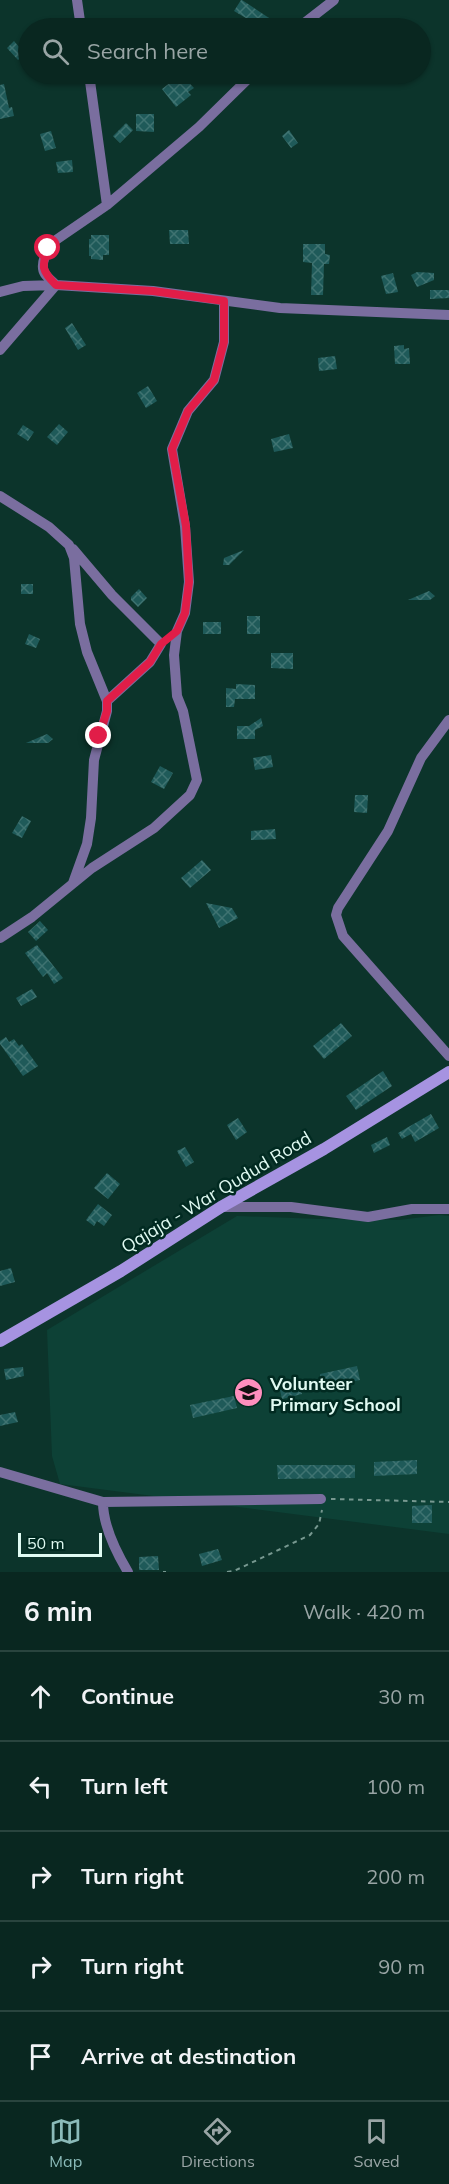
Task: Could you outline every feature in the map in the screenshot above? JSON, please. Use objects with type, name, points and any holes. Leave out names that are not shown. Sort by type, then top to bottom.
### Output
[{"type":"street","points":[[77,0],[80,18]]},
{"type":"street","points":[[311,18],[334,0]]},
{"type":"street","points":[[90,84],[107,205]]},
{"type":"street","points":[[56,285],[44,273],[43,266],[48,248],[53,242],[107,205],[199,127],[243,84]]},
{"type":"street","points":[[0,350],[56,285]]},
{"type":"street","points":[[0,292],[23,286],[56,285],[153,291],[280,308],[449,315]]},
{"type":"street","points":[[0,938],[32,917],[92,868],[154,828],[190,795],[197,780],[183,711],[177,696],[174,655],[177,631],[185,613],[189,582],[186,526],[172,449],[188,411],[214,380],[224,342],[224,301]]},
{"type":"street","points":[[0,496],[48,527],[69,545],[112,595],[161,644]]},
{"type":"street","points":[[69,545],[75,558],[87,652],[107,701],[107,711],[94,760],[91,818],[87,844],[73,883]]},
{"type":"street","points":[[107,701],[150,662],[161,644],[177,631]]},
{"type":"street","points":[[449,720],[421,758],[388,831],[338,908],[336,915],[344,936],[449,1056]]},
{"type":"street","name":"Qajaja - War Qudud Road","points":[[0,1341],[121,1271],[222,1207],[324,1149],[449,1072]]},
{"type":"street","points":[[222,1207],[291,1207],[368,1217],[412,1209],[449,1209]]},
{"type":"street","points":[[0,1472],[102,1502],[321,1499]]},
{"type":"street","points":[[102,1502],[102,1516],[128,1572]]},
{"type":"path","points":[[227,1572],[234,1571],[310,1535],[319,1524],[322,1512],[321,1499],[449,1502]]},
{"type":"shaded area","name":"Volunteer Primary School","points":[[237,1216],[399,1220],[449,1216],[449,1534],[60,1484],[52,1456],[47,1330]]},
{"type":"building","points":[[242,0],[269,18],[246,18],[234,11]]},
{"type":"building","points":[[14,41],[18,46],[18,60],[7,48]]},
{"type":"building","points":[[4,84],[9,108],[12,107],[14,116],[0,119],[0,85]]},
{"type":"building","points":[[168,84],[190,84],[194,88],[188,92],[191,95],[176,107],[162,89]]},
{"type":"building","points":[[136,114],[154,114],[154,132],[136,131]]},
{"type":"building","points":[[126,123],[133,130],[120,143],[113,136]]},
{"type":"building","points":[[289,130],[298,143],[291,148],[282,136]]},
{"type":"building","points":[[51,131],[56,148],[45,151],[40,134]]},
{"type":"building","points":[[72,160],[73,172],[58,173],[56,162]]},
{"type":"building","points":[[169,230],[188,230],[189,244],[170,244]]},
{"type":"building","points":[[91,235],[109,235],[109,255],[103,255],[103,260],[91,259],[89,256]]},
{"type":"building","points":[[303,244],[325,244],[325,254],[330,255],[329,264],[324,264],[323,295],[311,295],[312,263],[303,262]]},
{"type":"building","points":[[417,272],[434,273],[434,280],[417,287],[411,275]]},
{"type":"building","points":[[393,273],[398,292],[386,294],[381,276]]},
{"type":"building","points":[[430,290],[449,290],[449,298],[430,299]]},
{"type":"building","points":[[72,323],[86,345],[78,350],[65,328]]},
{"type":"building","points":[[404,345],[404,349],[409,348],[410,364],[395,364],[394,346]]},
{"type":"building","points":[[335,356],[337,369],[319,371],[318,358]]},
{"type":"building","points":[[148,386],[157,401],[146,408],[137,393]]},
{"type":"building","points":[[59,424],[68,432],[57,445],[47,437]]},
{"type":"building","points":[[23,425],[34,432],[28,441],[17,434]]},
{"type":"building","points":[[289,434],[293,448],[274,452],[271,439]]},
{"type":"building","points":[[244,550],[229,565],[223,565],[224,558]]},
{"type":"building","points":[[21,584],[33,584],[33,594],[21,594]]},
{"type":"building","points":[[139,589],[147,598],[138,607],[131,597]]},
{"type":"building","points":[[429,591],[435,596],[430,600],[408,600]]},
{"type":"building","points":[[247,616],[260,616],[260,634],[247,634]]},
{"type":"building","points":[[203,622],[221,622],[221,634],[203,634]]},
{"type":"building","points":[[29,634],[40,639],[36,648],[25,644]]},
{"type":"building","points":[[271,653],[293,653],[293,669],[271,668]]},
{"type":"building","points":[[236,684],[255,685],[255,699],[235,699],[234,707],[226,707],[226,688],[236,689]]},
{"type":"building","points":[[261,718],[263,726],[255,730],[255,739],[237,739],[237,726],[249,726]]},
{"type":"building","points":[[47,734],[53,739],[48,743],[26,743]]},
{"type":"building","points":[[271,755],[273,767],[255,770],[253,758]]},
{"type":"building","points":[[160,766],[173,773],[164,789],[151,782]]},
{"type":"building","points":[[355,795],[368,795],[367,813],[354,812]]},
{"type":"building","points":[[22,816],[31,821],[22,838],[12,833]]},
{"type":"building","points":[[275,829],[276,839],[251,840],[251,831]]},
{"type":"building","points":[[202,860],[211,870],[190,888],[181,878]]},
{"type":"building","points":[[206,903],[232,908],[238,918],[219,928]]},
{"type":"building","points":[[40,921],[48,930],[36,941],[28,932]]},
{"type":"building","points":[[37,945],[63,978],[54,984],[47,973],[43,977],[25,953]]},
{"type":"building","points":[[32,989],[37,997],[21,1006],[16,998]]},
{"type":"building","points":[[341,1023],[352,1036],[324,1059],[313,1046]]},
{"type":"building","points":[[6,1037],[9,1042],[14,1039],[19,1046],[22,1044],[38,1066],[23,1076],[0,1044],[0,1041]]},
{"type":"building","points":[[383,1071],[392,1086],[356,1110],[346,1096]]},
{"type":"building","points":[[431,1114],[439,1128],[415,1142],[411,1134],[402,1139],[398,1133]]},
{"type":"building","points":[[238,1118],[247,1132],[236,1140],[227,1125]]},
{"type":"building","points":[[387,1137],[390,1145],[374,1153],[371,1145]]},
{"type":"building","points":[[185,1147],[194,1162],[186,1167],[177,1151]]},
{"type":"building","points":[[107,1173],[120,1184],[108,1199],[94,1188]]},
{"type":"building","points":[[98,1204],[112,1215],[104,1226],[97,1221],[94,1226],[86,1220]]},
{"type":"building","points":[[11,1268],[15,1282],[0,1286],[0,1271]]},
{"type":"building","points":[[357,1366],[360,1380],[322,1388],[320,1374]]},
{"type":"building","points":[[23,1367],[24,1376],[6,1380],[4,1369]]},
{"type":"building","points":[[300,1386],[302,1394],[282,1399],[280,1390]]},
{"type":"building","points":[[234,1396],[237,1408],[193,1418],[190,1405]]},
{"type":"building","points":[[15,1412],[18,1422],[0,1426],[0,1415]]},
{"type":"building","points":[[417,1460],[417,1474],[374,1476],[374,1462]]},
{"type":"building","points":[[277,1465],[355,1465],[355,1478],[278,1479]]},
{"type":"building","points":[[432,1505],[432,1523],[412,1523],[412,1506]]},
{"type":"building","points":[[218,1549],[222,1560],[202,1566],[199,1554]]},
{"type":"building","points":[[158,1556],[159,1570],[139,1570],[139,1557]]},
{"type":"place","name":"Volunteer Primary School","points":[[249,1393]]},
{"type":"route","points":[[48,248],[43,266],[44,273],[56,285],[153,291],[224,301],[224,342],[214,380],[188,411],[172,449],[186,526],[189,582],[185,613],[177,631],[161,644],[150,662],[107,701],[107,711],[99,736]]}]
